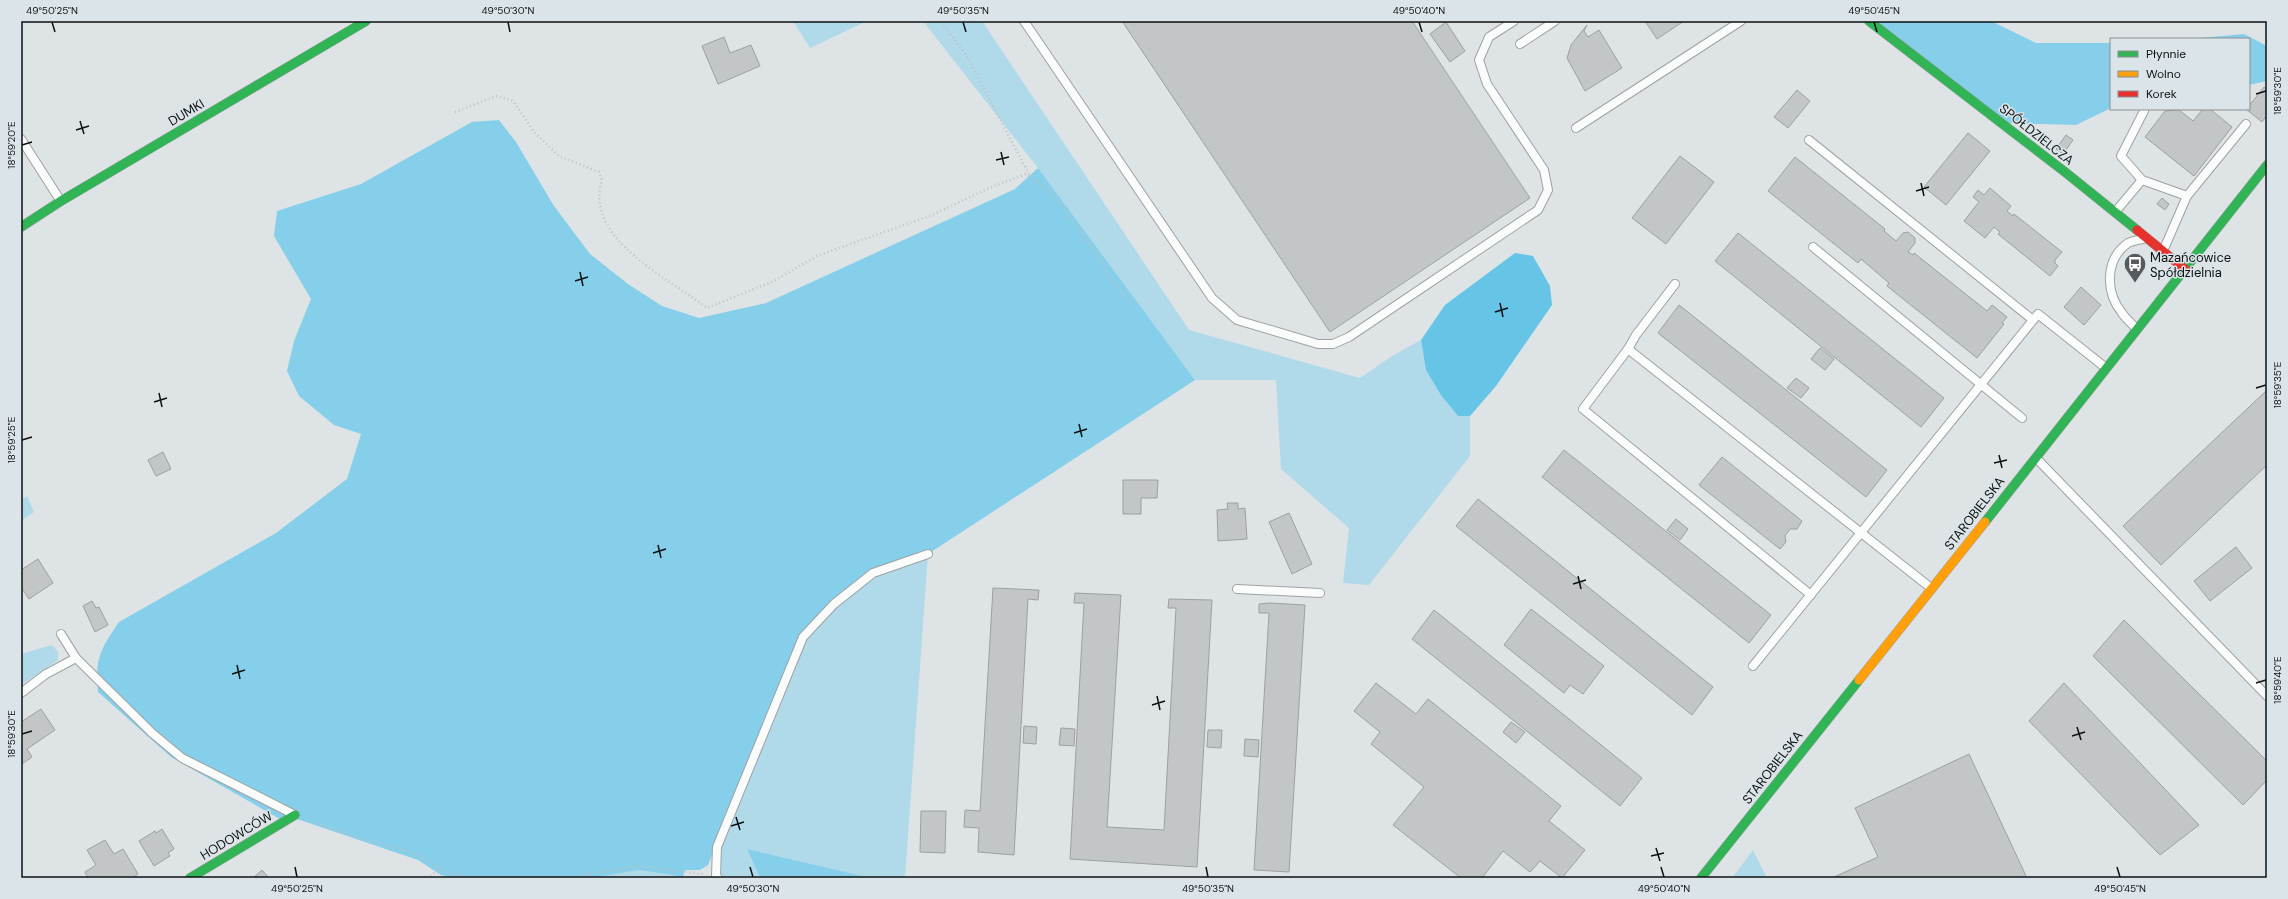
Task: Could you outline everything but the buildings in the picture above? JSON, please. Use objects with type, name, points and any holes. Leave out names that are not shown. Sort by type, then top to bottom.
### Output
[{"type":"street","name":"DUMKI","points":[[21,227],[61,201],[366,21]]},
{"type":"street","name":"SPÓŁDZIELCZA","points":[[1869,21],[2065,172],[2186,270]]},
{"type":"street","name":"STAROBIELSKA","points":[[1701,878],[2035,457],[2186,270],[2267,165]]},
{"type":"street","name":"HODOWCÓW","points":[[190,878],[295,815]]},
{"type":"lane","points":[[1024,21],[1212,298],[1237,320],[1318,344],[1333,344],[1349,338],[1538,210],[1548,190],[1544,170],[1488,84],[1479,60],[1489,37],[1514,21]]},
{"type":"lane","points":[[1520,44],[1555,21]]},
{"type":"lane","points":[[1576,128],[1741,21]]},
{"type":"lane","points":[[2144,111],[2121,156],[2142,180],[2187,196]]},
{"type":"lane","points":[[2162,252],[2187,196],[2246,124]]},
{"type":"lane","points":[[21,139],[61,201]]},
{"type":"lane","points":[[1809,140],[2033,320]]},
{"type":"lane","points":[[2115,214],[2142,180]]},
{"type":"lane","points":[[2138,330],[2121,312],[2111,291],[2110,270],[2115,255],[2129,242],[2146,238]]},
{"type":"lane","points":[[1813,247],[1982,383],[2022,418]]},
{"type":"lane","points":[[1675,284],[1582,409],[1811,595]]},
{"type":"lane","points":[[1753,666],[2038,314],[2106,369]]},
{"type":"lane","points":[[1628,349],[1931,588]]},
{"type":"lane","points":[[2035,457],[2267,696]]},
{"type":"lane","points":[[717,877],[717,847],[803,637],[834,604],[873,573],[928,554]]},
{"type":"lane","points":[[1237,589],[1320,593]]},
{"type":"lane","points":[[61,634],[76,658],[152,733],[182,758],[295,815]]},
{"type":"lane","points":[[21,693],[46,674],[76,658]]},
{"type":"path","points":[[941,21],[966,55],[1030,176],[1043,188],[1053,193],[1100,259],[1107,275],[1132,305]]},
{"type":"path","points":[[455,112],[497,96],[513,101],[534,132],[559,156],[599,172],[602,180],[599,190],[599,206],[606,226],[622,245],[655,272],[684,290],[707,308],[774,281],[817,256],[932,215],[987,189],[1026,174],[1030,176]]},
{"type":"path","points":[[295,815],[366,840],[411,852],[441,869],[478,878]]},
{"type":"path","points":[[567,878],[638,866],[717,877]]},
{"type":"path","points":[[427,878],[441,869]]},
{"type":"shaded area","points":[[793,21],[867,21],[810,48]]},
{"type":"shaded area","points":[[923,21],[982,21],[1189,330],[1360,378],[1392,356],[1421,340],[1426,370],[1458,416],[1470,416],[1470,456],[1369,585],[1343,583],[1349,528],[1281,469],[1276,380],[1195,380],[1038,168]]},
{"type":"shaded area","points":[[1870,21],[1991,21],[2036,43],[2110,43],[2110,108],[2076,125],[2002,123]]},
{"type":"shaded area","points":[[2244,34],[2267,46],[2267,81],[2250,85],[2250,38],[2200,38]]},
{"type":"shaded area","points":[[499,120],[516,142],[554,206],[590,254],[628,284],[662,306],[699,318],[766,303],[1015,189],[1038,168],[1195,380],[928,554],[873,573],[803,637],[708,865],[700,870],[685,870],[683,877],[639,870],[592,878],[457,878],[441,875],[418,860],[297,819],[280,819],[171,757],[98,692],[97,671],[100,655],[107,640],[119,622],[276,533],[347,479],[361,434],[334,425],[299,396],[287,371],[294,341],[311,299],[274,236],[277,211],[361,184],[472,122]]},
{"type":"shaded area","points":[[1515,253],[1533,256],[1550,286],[1552,305],[1496,386],[1470,416],[1458,416],[1441,395],[1426,370],[1421,340],[1445,305]]},
{"type":"shaded area","points":[[27,496],[34,512],[21,521],[21,500]]},
{"type":"shaded area","points":[[928,554],[905,878],[871,878],[747,849],[760,878],[726,878],[721,874],[717,847],[803,637],[873,573]]},
{"type":"shaded area","points":[[52,645],[58,652],[58,660],[21,685],[21,654]]},
{"type":"shaded area","points":[[747,849],[871,878],[760,878]]},
{"type":"shaded area","points":[[1753,850],[1767,878],[1732,878]]},
{"type":"shaded area","points":[[639,870],[685,878],[592,878]]},
{"type":"traffic: fast","points":[[21,227],[61,201],[366,21]]},
{"type":"traffic: fast","points":[[1869,21],[2065,172],[2137,230]]},
{"type":"traffic: fast","points":[[1985,522],[2267,165]]},
{"type":"traffic: fast","points":[[1701,878],[1859,680]]},
{"type":"traffic: fast","points":[[190,878],[295,815]]},
{"type":"traffic: slow","points":[[1859,680],[1985,522]]},
{"type":"traffic: jam","points":[[2137,230],[2186,270]]},
{"type":"place","name":"Mazańcowice Spółdzielnia","points":[[2135,284]]}]
